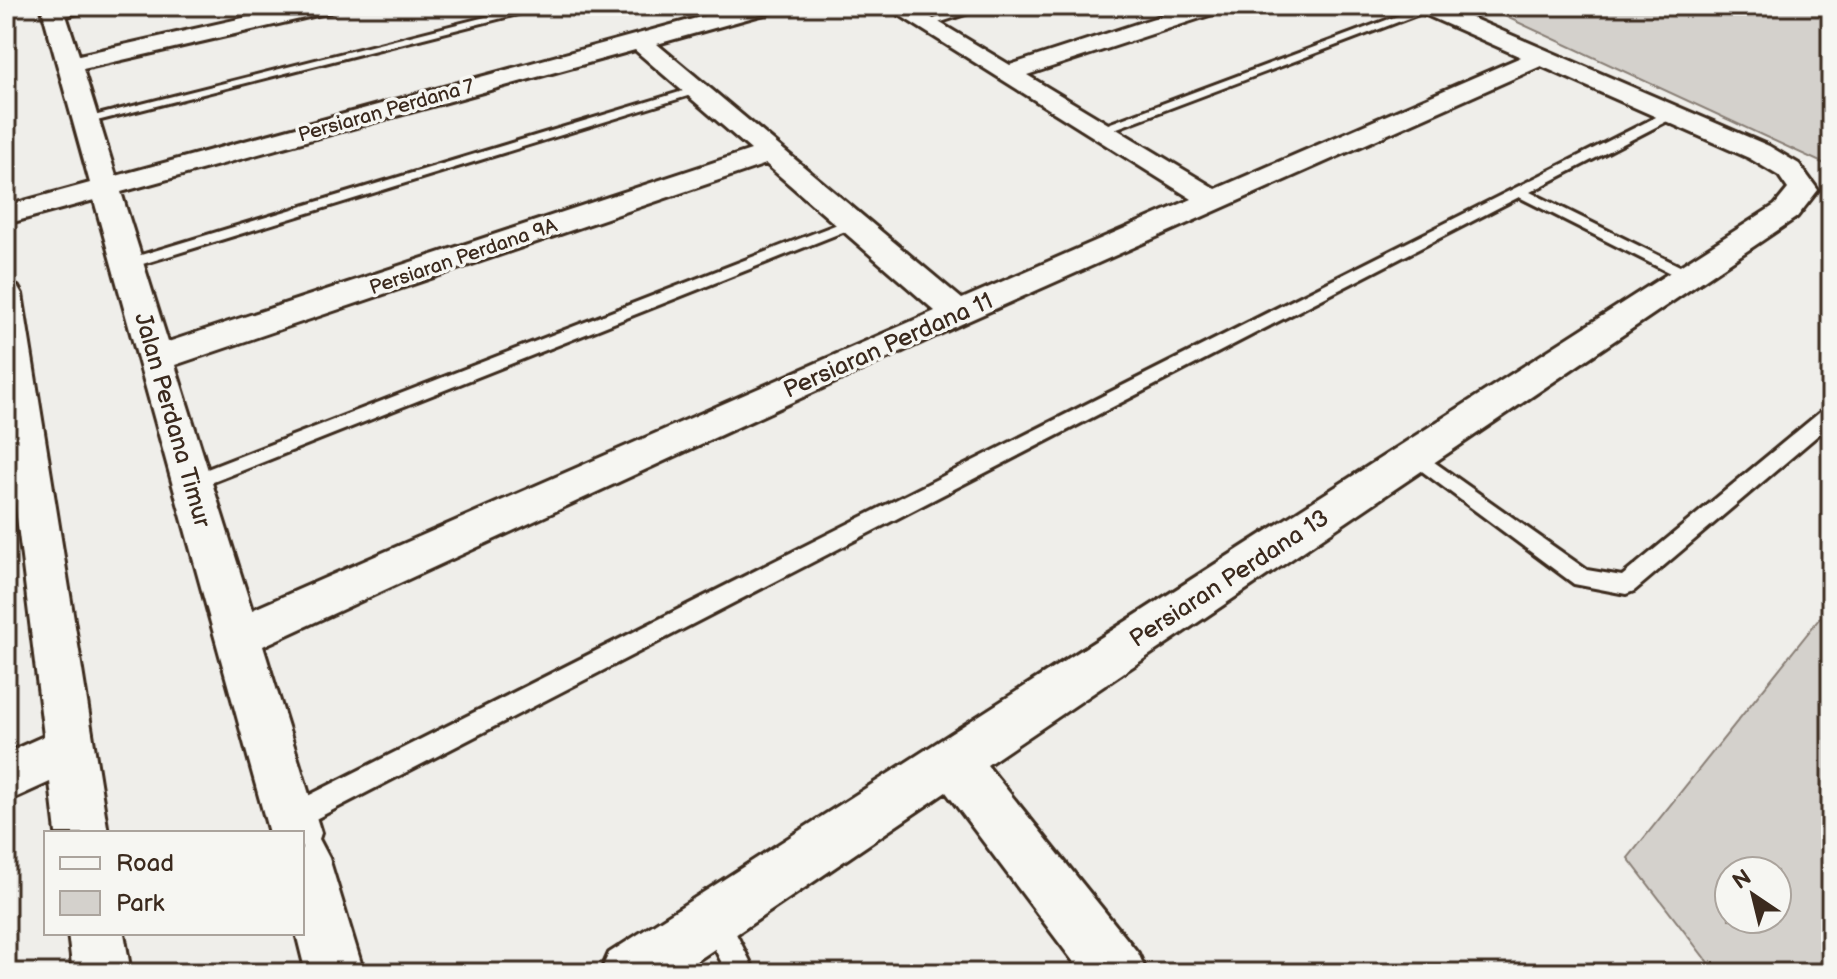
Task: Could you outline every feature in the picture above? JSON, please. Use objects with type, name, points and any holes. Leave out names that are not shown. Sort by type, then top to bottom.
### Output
[{"type":"street","points":[[69,65],[326,6]]},
{"type":"street","name":"Persiaran Perdana 7","points":[[6,215],[767,6]]},
{"type":"street","points":[[896,6],[1215,201]]},
{"type":"street","points":[[1007,74],[1214,6]]},
{"type":"street","points":[[1427,7],[1672,113]]},
{"type":"street","name":"Jalan Perdana Timur","points":[[53,11],[295,831]]},
{"type":"street","points":[[638,40],[958,313]]},
{"type":"street","name":"Persiaran Perdana 11","points":[[237,637],[958,313],[1541,57]]},
{"type":"street","name":"Persiaran Perdana 13","points":[[629,973],[1786,211],[1803,190],[1789,170],[1759,152],[1672,113]]},
{"type":"street","name":"Persiaran Perdana 9A","points":[[155,359],[770,153]]},
{"type":"street","points":[[6,294],[82,831]]},
{"type":"street","points":[[6,778],[69,748]]},
{"type":"street","points":[[952,760],[1118,973]]},
{"type":"street","name":"Jalan Perdana Timur","points":[[304,864],[335,973]]},
{"type":"street","points":[[96,935],[102,973]]},
{"type":"lane","points":[[53,11],[100,6]]},
{"type":"lane","points":[[85,120],[543,6]]},
{"type":"lane","points":[[925,24],[984,6]]},
{"type":"lane","points":[[1099,130],[1427,7]]},
{"type":"lane","points":[[127,264],[698,91]]},
{"type":"lane","points":[[304,832],[1672,113]]},
{"type":"lane","points":[[1521,193],[1688,276]]},
{"type":"lane","points":[[191,483],[853,223]]},
{"type":"lane","points":[[1413,457],[1582,578],[1626,585],[1831,414]]},
{"type":"lane","points":[[713,918],[742,973]]},
{"type":"green space","points":[[1483,6],[1831,6],[1831,167]]},
{"type":"green space","points":[[1831,604],[1831,973],[1716,973],[1628,858]]}]
